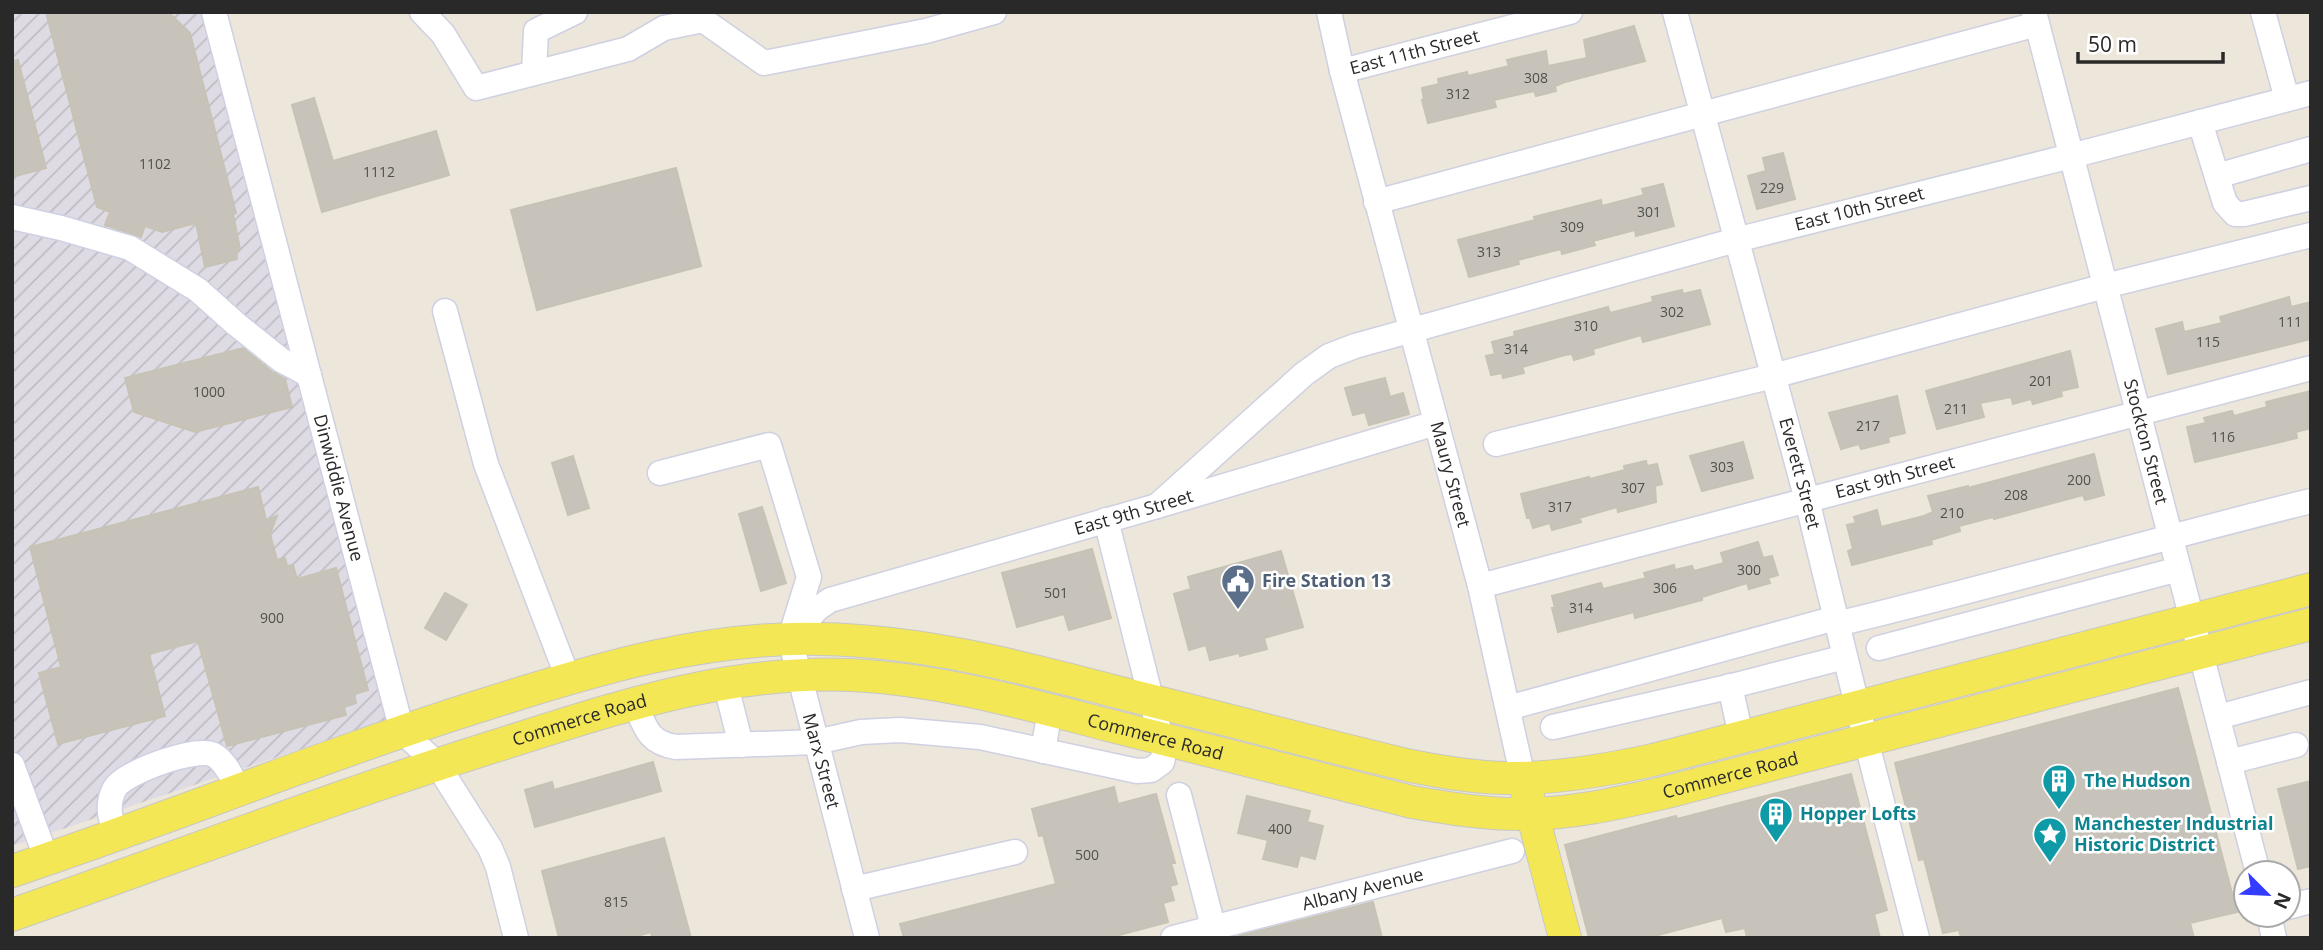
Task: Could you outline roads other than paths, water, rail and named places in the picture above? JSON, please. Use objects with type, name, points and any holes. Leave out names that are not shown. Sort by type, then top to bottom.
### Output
[{"type":"main road","name":"Commerce Road","points":[[12,872],[402,731],[568,678],[680,650],[717,645],[790,639],[857,641],[933,649],[1031,669],[1410,766],[1446,772],[1523,778],[1616,768],[2311,589]]},
{"type":"main road","name":"Commerce Road","points":[[12,915],[436,764],[635,703],[726,682],[798,675],[849,675],[925,682],[1050,710],[1412,802],[1531,814],[1636,799],[2311,625]]},
{"type":"main road","name":"Maury Street","points":[[1523,778],[1564,938]]},
{"type":"street","name":"Dinwiddie Avenue","points":[[214,12],[402,731]]},
{"type":"street","points":[[422,12],[443,34],[476,88],[628,49],[664,28],[703,20],[764,63],[926,31],[994,12]]},
{"type":"street","points":[[534,73],[536,32],[575,12]]},
{"type":"street","name":"Maury Street","points":[[1329,12],[1376,202],[1480,586],[1523,778]]},
{"type":"street","name":"East 11th Street","points":[[1342,71],[1570,12]]},
{"type":"street","name":"Everett Street","points":[[1675,12],[1807,499],[1917,938]]},
{"type":"street","points":[[2263,12],[2287,99]]},
{"type":"street","points":[[1376,202],[1702,114],[2035,18]]},
{"type":"street","name":"Stockton Street","points":[[2035,18],[2254,859]]},
{"type":"street","name":"East 10th Street","points":[[1157,506],[1304,374],[1329,356],[1355,345],[1736,240],[2311,93]]},
{"type":"street","points":[[2200,122],[2225,203],[2235,214],[2311,198]]},
{"type":"street","points":[[2217,176],[2311,149]]},
{"type":"street","points":[[12,217],[130,248],[198,290],[281,360],[309,375]]},
{"type":"street","points":[[1496,443],[1773,376],[2105,286],[2311,235]]},
{"type":"street","points":[[445,311],[486,464],[568,678]]},
{"type":"street","name":"East 9th Street","points":[[1480,586],[2311,368]]},
{"type":"street","name":"East 9th Street","points":[[790,639],[817,609],[830,600],[1436,423]]},
{"type":"street","points":[[660,473],[769,446],[809,577],[790,639]]},
{"type":"street","points":[[1507,708],[1837,621],[1989,587],[2170,535],[2311,501]]},
{"type":"street","points":[[635,703],[646,729],[654,739],[664,745],[676,747],[816,742],[861,732],[900,730],[980,737],[1137,771],[1151,770],[1162,762],[1164,739],[1105,520]]},
{"type":"street","points":[[1879,648],[2179,569]]},
{"type":"street","name":"Marx Street","points":[[790,639],[867,938]]},
{"type":"street","points":[[1553,727],[1845,657]]},
{"type":"street","points":[[726,682],[741,745]]},
{"type":"street","points":[[1730,686],[1741,736]]},
{"type":"street","points":[[2218,717],[2311,692]]},
{"type":"street","points":[[1043,751],[1050,710]]},
{"type":"street","points":[[1243,759],[1252,726]]},
{"type":"street","points":[[402,731],[436,764],[482,834],[494,857],[516,938]]},
{"type":"street","points":[[2229,762],[2296,745]]},
{"type":"street","points":[[116,835],[109,809],[116,788],[124,779],[172,758],[201,753],[213,755],[227,769],[239,790]]},
{"type":"street","points":[[12,765],[47,860]]},
{"type":"street","points":[[1179,796],[1215,933]]},
{"type":"street","name":"Albany Avenue","points":[[1173,938],[1215,933],[1512,851]]},
{"type":"street","points":[[854,889],[1015,852]]},
{"type":"place","name":"Fire Station 13","points":[[1238,611]]},
{"type":"place","name":"The Hudson","points":[[2059,811]]},
{"type":"place","name":"Hopper Lofts","points":[[1776,844]]},
{"type":"place","name":"Manchester Industrial Historic District","points":[[2050,864]]}]
